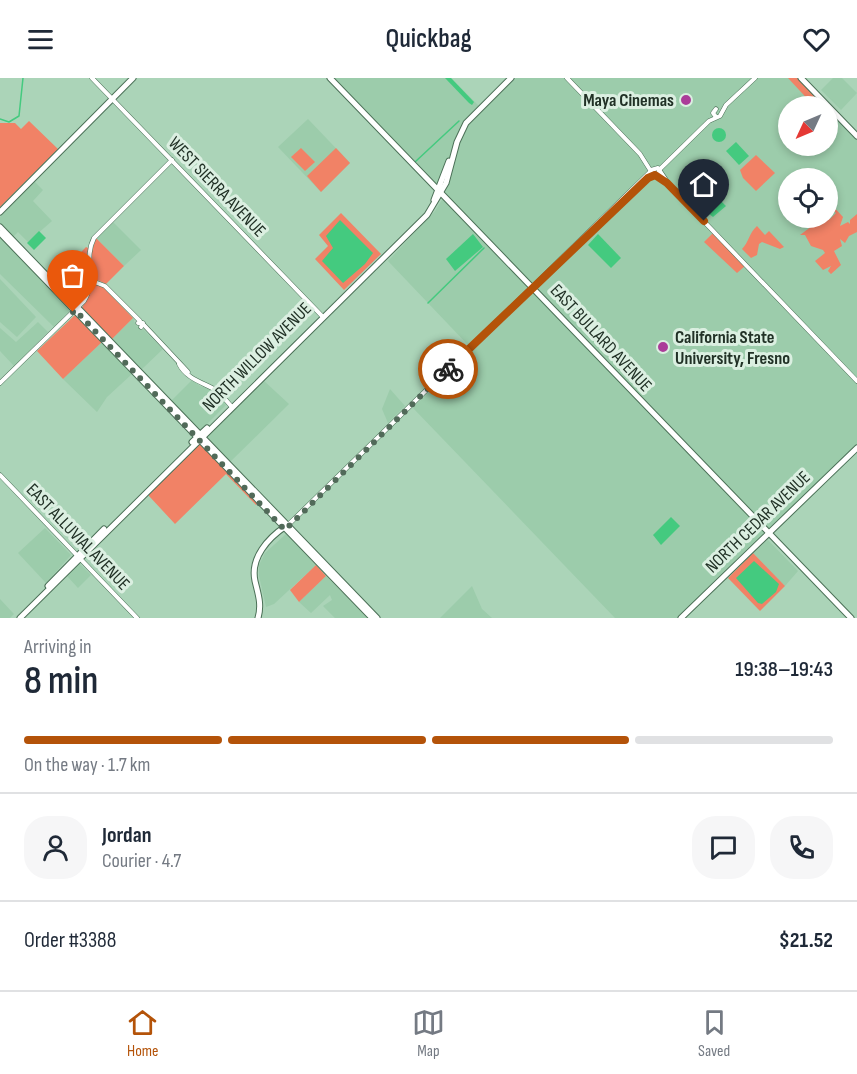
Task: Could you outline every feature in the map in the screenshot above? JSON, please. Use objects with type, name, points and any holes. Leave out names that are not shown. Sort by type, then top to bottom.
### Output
[{"type":"main road","points":[[0,212],[133,78]]},
{"type":"main road","name":"EAST BULLARD AVENUE","points":[[330,78],[849,618]]},
{"type":"main road","points":[[440,193],[462,125],[475,106],[506,78]]},
{"type":"main road","points":[[440,193],[464,126],[474,112],[511,78]]},
{"type":"main road","points":[[801,78],[857,136]]},
{"type":"main road","points":[[806,78],[857,131]]},
{"type":"main road","name":"NORTH WILLOW AVENUE","points":[[231,406],[240,400],[285,351],[401,237],[440,193]]},
{"type":"main road","name":"NORTH WILLOW AVENUE","points":[[272,365],[427,215],[440,193]]},
{"type":"main road","points":[[0,227],[136,374],[200,437]]},
{"type":"main road","points":[[0,233],[161,394],[372,618]]},
{"type":"main road","points":[[391,250],[401,237]]},
{"type":"main road","points":[[26,259],[51,280]]},
{"type":"main road","points":[[136,374],[161,394]]},
{"type":"main road","name":"NORTH WILLOW AVENUE","points":[[20,618],[131,503],[255,383]]},
{"type":"main road","name":"NORTH WILLOW AVENUE","points":[[15,618],[117,522],[200,437]]},
{"type":"main road","name":"NORTH CEDAR AVENUE","points":[[768,535],[857,449]]},
{"type":"main road","name":"NORTH CEDAR AVENUE","points":[[683,618],[857,449]]},
{"type":"main road","points":[[835,472],[848,457]]},
{"type":"main road","points":[[117,522],[131,503]]},
{"type":"main road","points":[[259,618],[260,603],[254,572],[258,557],[263,548],[285,528]]},
{"type":"main road","points":[[259,618],[263,602],[257,580],[258,557],[285,528]]},
{"type":"main road","points":[[285,528],[377,618]]},
{"type":"main road","points":[[31,607],[45,589]]},
{"type":"street","name":"WEST SIERRA AVENUE","points":[[92,78],[322,316]]},
{"type":"street","points":[[567,78],[857,381]]},
{"type":"street","points":[[285,528],[531,288],[709,121],[719,115],[726,105],[755,78]]},
{"type":"street","points":[[709,121],[715,111],[726,105]]},
{"type":"street","points":[[715,111],[719,115]]},
{"type":"street","points":[[0,383],[76,309],[88,294],[92,281],[89,257],[94,238],[172,160]]},
{"type":"street","points":[[92,281],[105,286],[190,375],[201,385],[215,390],[231,406]]},
{"type":"street","name":"EAST ALLUVIAL AVENUE","points":[[0,475],[137,618]]},
{"type":"shaded area","name":"California State University, Fresno","points":[[334,78],[451,78],[482,109],[516,78],[797,78],[815,96],[778,96],[778,156],[838,156],[838,120],[857,140],[857,445],[679,618],[615,618],[413,408],[470,350],[468,345],[388,261],[435,211],[446,193]]},
{"type":"shaded area","points":[[445,78],[451,78],[474,102],[472,105],[469,103]]},
{"type":"shaded area","points":[[788,78],[797,78],[815,96],[805,96]]},
{"type":"shaded area","points":[[833,78],[842,78],[857,93],[841,110],[838,107],[838,96],[827,96],[821,90]]},
{"type":"shaded area","points":[[308,119],[350,163],[321,192],[278,147]]},
{"type":"shaded area","points":[[29,121],[58,149],[0,207],[0,123],[15,123],[21,129]]},
{"type":"shaded area","points":[[716,128],[722,128],[726,135],[722,142],[716,142],[712,138],[712,132]]},
{"type":"shaded area","points":[[736,142],[749,156],[739,165],[726,151]]},
{"type":"shaded area","points":[[301,148],[315,162],[305,171],[291,157]]},
{"type":"shaded area","points":[[336,148],[350,163],[321,192],[307,176]]},
{"type":"shaded area","points":[[756,155],[775,173],[756,191],[743,178],[740,170]]},
{"type":"shaded area","points":[[34,181],[43,190],[33,201],[52,221],[28,242],[18,232],[13,237],[0,223],[0,217]]},
{"type":"shaded area","points":[[715,195],[726,206],[713,217],[708,213],[704,216],[698,210]]},
{"type":"shaded area","points":[[838,212],[843,217],[840,226],[848,222],[850,224],[850,220],[857,214],[857,232],[849,236],[845,243],[840,239],[842,246],[834,251],[841,265],[831,274],[828,271],[831,266],[823,270],[815,261],[825,253],[823,250],[811,246],[805,235],[800,235],[809,228],[838,228]]},
{"type":"shaded area","points":[[341,213],[381,254],[344,290],[315,259],[328,246],[319,235]]},
{"type":"shaded area","points":[[340,220],[373,253],[365,264],[343,283],[322,261],[333,248],[326,236]]},
{"type":"shaded area","points":[[113,222],[141,250],[124,266],[96,238]]},
{"type":"shaded area","points":[[757,226],[765,235],[769,231],[784,247],[780,249],[762,242],[759,244],[757,255],[751,258],[742,249]]},
{"type":"shaded area","points":[[39,231],[46,238],[34,250],[27,243]]},
{"type":"shaded area","points":[[713,233],[745,266],[737,273],[704,242]]},
{"type":"shaded area","points":[[473,234],[483,247],[455,271],[446,259]]},
{"type":"shaded area","points":[[598,234],[621,258],[611,268],[588,245]]},
{"type":"shaded area","points":[[0,236],[71,309],[54,327],[0,274]]},
{"type":"shaded area","points":[[96,238],[124,266],[106,284],[93,278],[90,257]]},
{"type":"shaded area","points":[[86,247],[88,248],[89,286],[87,293],[77,303],[55,279]]},
{"type":"shaded area","points":[[0,279],[36,317],[17,337],[0,322]]},
{"type":"shaded area","points":[[94,283],[103,287],[133,318],[112,339],[82,308]]},
{"type":"shaded area","points":[[75,315],[102,342],[63,379],[37,351]]},
{"type":"shaded area","points":[[133,318],[136,326],[142,328],[163,349],[142,369],[112,339]]},
{"type":"shaded area","points":[[38,322],[48,332],[14,366],[0,351],[0,328],[16,342]]},
{"type":"shaded area","points":[[102,342],[132,374],[107,397],[97,412],[63,379]]},
{"type":"shaded area","points":[[192,380],[214,391],[226,405],[201,430],[171,401]]},
{"type":"shaded area","points":[[263,380],[289,404],[229,463],[207,436]]},
{"type":"shaded area","points":[[390,389],[405,406],[388,423],[382,409]]},
{"type":"shaded area","points":[[200,444],[258,503],[256,505],[226,474],[175,524],[149,496],[149,492]]},
{"type":"shaded area","points":[[671,517],[680,526],[661,545],[653,535]]},
{"type":"shaded area","points":[[45,528],[71,555],[46,583],[18,553]]},
{"type":"shaded area","points":[[286,534],[316,565],[274,604],[266,607],[259,576],[259,565],[265,553]]},
{"type":"shaded area","points":[[768,540],[798,571],[785,586],[753,553]]},
{"type":"shaded area","points":[[753,553],[785,586],[760,611],[728,578]]},
{"type":"shaded area","points":[[754,561],[779,584],[776,592],[762,604],[758,603],[736,578]]},
{"type":"shaded area","points":[[79,563],[91,575],[78,588],[66,575]]},
{"type":"shaded area","points":[[316,565],[326,576],[299,602],[290,590]]},
{"type":"shaded area","points":[[326,576],[367,618],[335,618],[323,606],[332,600],[330,595],[311,613],[299,602]]},
{"type":"shaded area","points":[[472,586],[482,609],[492,618],[440,618]]},
{"type":"shaded area","points":[[0,599],[14,614],[10,618],[0,618]]},
{"type":"waterway","points":[[0,119],[9,122],[19,116],[23,78]]},
{"type":"waterway","points":[[415,162],[459,121]]},
{"type":"waterway","points":[[428,303],[484,248]]},
{"type":"way so far","points":[[73,312],[75,310],[285,530],[448,369]]},
{"type":"place","name":"Maya Cinemas","points":[[686,100]]},
{"type":"place","name":"California State University, Fresno","points":[[663,347]]},
{"type":"route","points":[[448,369],[531,287],[648,178],[655,175],[667,183],[704,221]]}]
